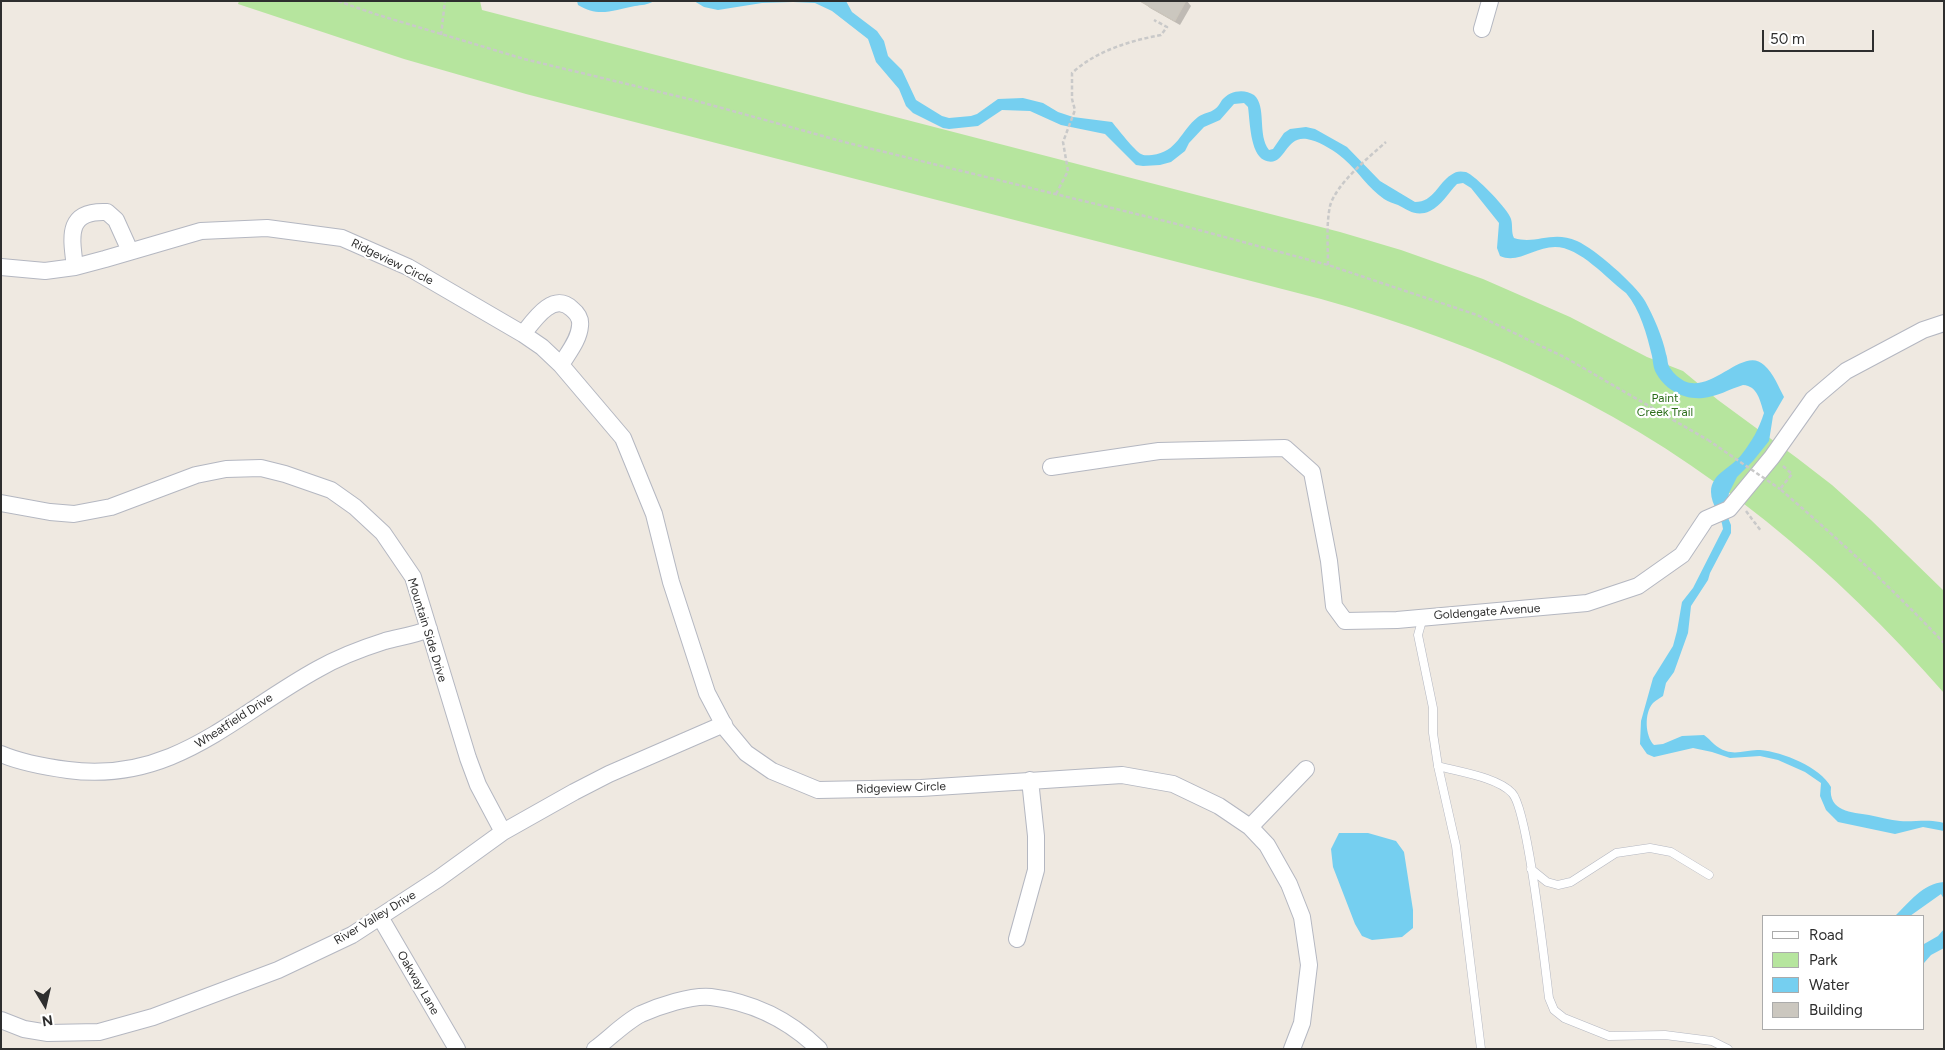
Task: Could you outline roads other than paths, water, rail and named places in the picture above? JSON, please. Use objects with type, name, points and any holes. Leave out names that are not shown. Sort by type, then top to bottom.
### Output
[{"type":"street","points":[[1482,29],[1490,1]]},
{"type":"street","points":[[75,267],[72,240],[74,226],[84,214],[98,211],[107,212],[116,220],[130,251]]},
{"type":"street","name":"Ridgeview Circle","points":[[1,267],[45,271],[75,267],[201,231],[267,228],[342,238],[408,267],[524,334],[542,347],[561,365],[623,438],[654,514],[672,582],[707,694],[724,724],[746,753],[772,771],[818,790],[921,788],[1122,775],[1174,784],[1219,806],[1250,827],[1267,845],[1289,884],[1302,917],[1309,965],[1302,1023],[1292,1049]]},
{"type":"street","points":[[524,334],[544,308],[557,303],[568,306],[577,314],[581,325],[561,365]]},
{"type":"street","name":"Goldengate Avenue","points":[[1051,467],[1159,451],[1285,448],[1312,472],[1330,561],[1334,606],[1345,621],[1397,620],[1587,602],[1638,586],[1682,555],[1706,519],[1729,509],[1772,457],[1813,399],[1846,371],[1923,330],[1944,323]]},
{"type":"street","name":"Mountain Side Drive","points":[[1,503],[50,512],[74,514],[111,507],[196,475],[226,469],[261,468],[285,474],[330,490],[355,508],[383,533],[412,577],[468,758],[478,785],[503,832]]},
{"type":"street","name":"Wheatfield Drive","points":[[1,754],[49,768],[78,772],[111,773],[157,763],[194,747],[320,668],[379,644],[429,629]]},
{"type":"street","name":"River Valley Drive","points":[[1,1020],[24,1029],[48,1033],[99,1032],[130,1025],[278,970],[352,935],[438,880],[503,832],[574,792],[609,774],[724,724]]},
{"type":"street","points":[[1250,827],[1306,769]]},
{"type":"street","points":[[1017,940],[1036,870],[1036,836],[1030,780]]},
{"type":"street","name":"Oakway Lane","points":[[380,917],[457,1049]]},
{"type":"street","points":[[595,1049],[639,1015],[670,1002],[709,997],[753,1007],[779,1018],[819,1049]]},
{"type":"lane","points":[[1423,617],[1418,635],[1433,708],[1432,733],[1456,846],[1482,1049]]},
{"type":"lane","points":[[1438,766],[1500,784],[1514,794],[1524,826],[1549,998],[1554,1010],[1564,1018],[1609,1036],[1665,1035],[1712,1041],[1728,1049]]},
{"type":"lane","points":[[1531,869],[1547,882],[1558,885],[1571,882],[1616,853],[1650,848],[1671,852],[1709,875]]},
{"type":"water","points":[[577,1],[654,1],[644,5],[599,12],[578,5]]},
{"type":"water","points":[[694,1],[846,1],[852,12],[877,31],[884,41],[888,56],[902,70],[916,100],[942,116],[949,118],[971,116],[977,114],[998,99],[1023,98],[1043,103],[1058,112],[1073,117],[1112,122],[1135,149],[1143,155],[1152,155],[1168,150],[1198,117],[1215,109],[1229,94],[1241,91],[1250,93],[1258,100],[1260,106],[1263,137],[1269,150],[1273,149],[1284,133],[1290,129],[1306,127],[1315,129],[1347,147],[1380,181],[1415,202],[1431,196],[1446,178],[1458,172],[1466,172],[1484,186],[1504,208],[1511,219],[1514,238],[1530,240],[1560,237],[1585,245],[1614,268],[1633,286],[1645,301],[1663,341],[1669,366],[1678,377],[1684,381],[1695,383],[1706,381],[1737,365],[1756,360],[1770,372],[1784,397],[1773,416],[1769,441],[1737,477],[1729,493],[1726,513],[1731,525],[1731,533],[1708,580],[1691,606],[1688,633],[1674,672],[1666,683],[1663,696],[1650,707],[1647,718],[1647,730],[1651,741],[1654,745],[1663,744],[1682,736],[1704,735],[1726,751],[1760,750],[1790,757],[1810,767],[1826,780],[1831,787],[1833,802],[1842,809],[1896,821],[1940,822],[1944,823],[1944,831],[1923,827],[1895,834],[1838,822],[1826,810],[1820,796],[1821,783],[1805,772],[1778,760],[1760,756],[1730,758],[1693,748],[1654,757],[1647,754],[1640,744],[1641,721],[1653,678],[1673,646],[1682,602],[1693,588],[1723,529],[1711,497],[1712,485],[1718,475],[1738,459],[1746,449],[1764,413],[1758,395],[1748,386],[1743,385],[1718,395],[1696,398],[1681,395],[1663,383],[1655,371],[1645,331],[1631,299],[1592,264],[1574,252],[1555,247],[1520,257],[1507,258],[1500,256],[1497,248],[1499,223],[1471,188],[1463,183],[1457,184],[1430,211],[1417,213],[1384,199],[1340,156],[1315,141],[1302,139],[1295,141],[1277,160],[1271,162],[1264,160],[1259,156],[1253,144],[1248,107],[1244,103],[1234,104],[1220,120],[1204,127],[1189,143],[1185,151],[1171,162],[1160,165],[1136,165],[1105,134],[1061,125],[1030,111],[1002,110],[978,126],[943,128],[913,113],[906,106],[899,89],[876,62],[868,39],[832,11],[815,3],[793,2],[762,3],[718,10],[704,7]]},
{"type":"water","points":[[1339,833],[1368,833],[1396,841],[1404,852],[1413,910],[1413,928],[1402,937],[1372,940],[1362,936],[1355,924],[1333,867],[1331,849]]},
{"type":"water","points":[[1944,882],[1944,899],[1941,894],[1911,915],[1896,915],[1923,890],[1936,883]]},
{"type":"water","points":[[1944,929],[1944,948],[1931,955],[1925,962],[1925,943],[1938,936]]},
{"type":"park label","name":"Paint Creek Trail","points":[[1665,405]]}]
